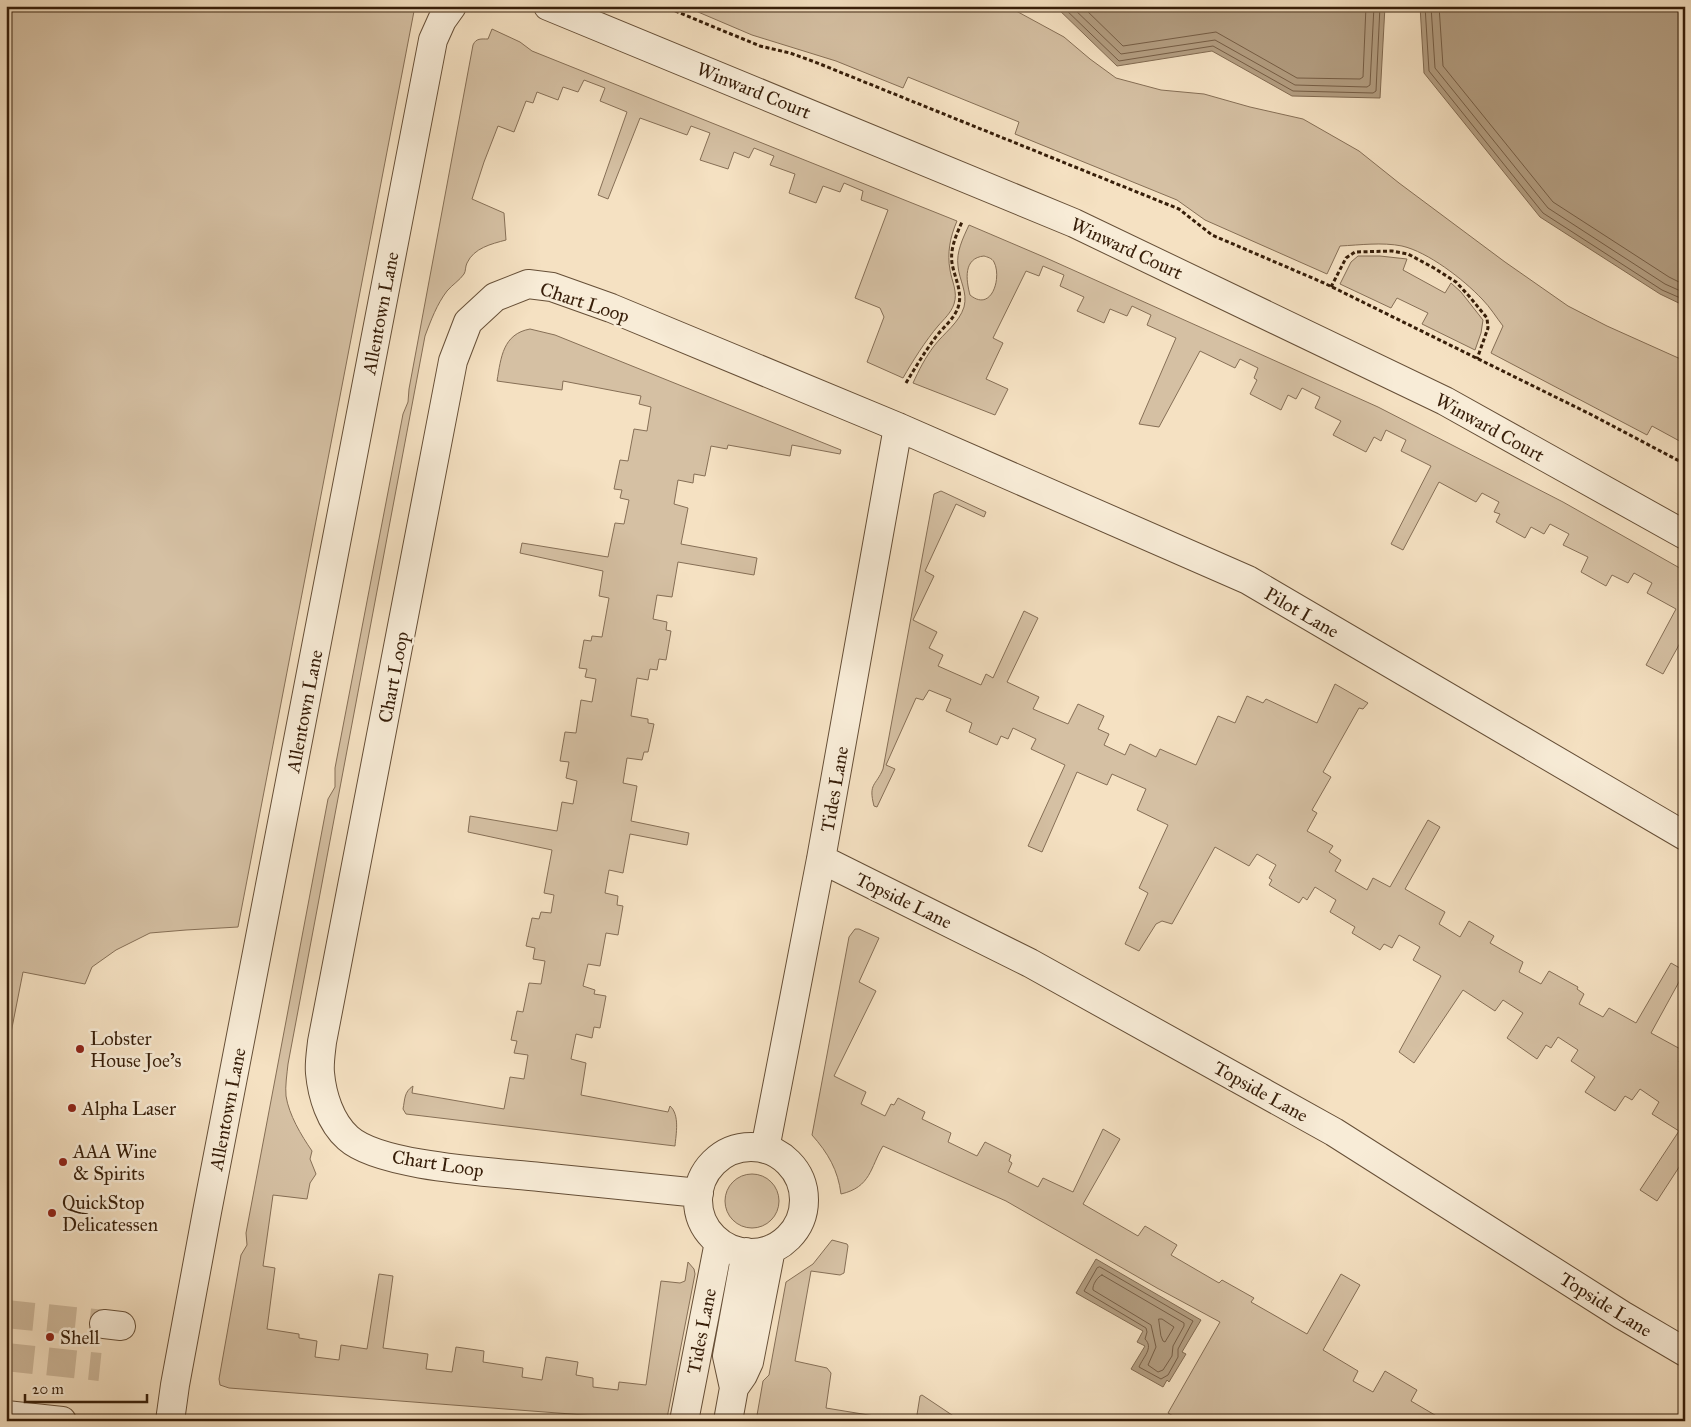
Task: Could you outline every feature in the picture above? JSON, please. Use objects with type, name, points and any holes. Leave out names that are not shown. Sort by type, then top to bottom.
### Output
[{"type":"street","name":"Allentown Lane","points":[[170,1421],[205,1221],[433,40],[442,20],[452,6]]},
{"type":"street","name":"Winward Court","points":[[548,6],[1083,227],[1445,401],[1685,535]]},
{"type":"street","name":"Chart Loop","points":[[699,1193],[464,1169],[396,1159],[371,1151],[348,1138],[335,1122],[326,1103],[319,1072],[322,1042],[453,361],[468,322],[495,296],[528,284],[552,287],[611,308],[898,427]]},
{"type":"street","name":"Pilot Lane","points":[[898,427],[1248,580],[1685,836]]},
{"type":"street","name":"Tides Lane","points":[[765,1149],[821,859],[898,427]]},
{"type":"street","name":"Topside Lane","points":[[821,859],[1030,963],[1334,1132],[1622,1315],[1685,1352]]},
{"type":"street","points":[[750,1146],[765,1149],[781,1156],[794,1168],[801,1184],[804,1200],[801,1217],[793,1232],[781,1243],[759,1250],[734,1250],[719,1242],[707,1230],[700,1216],[698,1199],[701,1183],[708,1168],[719,1157],[734,1150],[750,1146]]},
{"type":"street","name":"Tides Lane","points":[[684,1421],[719,1242]]},
{"type":"street","points":[[728,1421],[734,1388],[749,1362],[759,1250]]},
{"type":"street","points":[[6,1415],[62,1421]]},
{"type":"path","points":[[663,6],[760,46],[790,53],[815,62],[1179,209],[1212,235],[1331,286],[1590,414],[1685,464]]},
{"type":"path","points":[[906,384],[934,338],[952,319],[960,302],[952,251],[955,236],[962,222]]},
{"type":"path","points":[[1331,286],[1346,258],[1355,252],[1392,251],[1408,254],[1456,282],[1487,318],[1488,328],[1477,359]]},
{"type":"shaded area","points":[[6,6],[415,6],[238,927],[150,933],[116,950],[92,967],[85,984],[23,972],[6,1058]]},
{"type":"shaded area","points":[[684,6],[1007,6],[1064,37],[1116,78],[1161,90],[1204,94],[1303,119],[1359,151],[1505,262],[1568,306],[1607,326],[1685,361],[1685,444],[1652,426],[1647,435],[1491,353],[1503,326],[1485,302],[1455,275],[1434,260],[1412,249],[1387,244],[1340,246],[1327,274],[1205,220],[1177,200],[1015,134],[1019,122],[908,77],[903,88],[836,61],[752,35]]},
{"type":"shaded area","points":[[492,29],[520,42],[532,51],[957,221],[949,251],[949,264],[955,291],[954,304],[924,344],[903,378],[867,362],[884,317],[880,308],[855,298],[888,210],[861,200],[863,191],[844,183],[840,192],[823,186],[816,203],[789,193],[795,174],[770,165],[774,156],[754,148],[749,158],[734,152],[728,169],[700,160],[710,133],[691,126],[687,135],[640,118],[608,199],[598,195],[627,112],[600,101],[605,88],[584,80],[578,92],[563,87],[558,100],[537,92],[533,103],[526,101],[514,132],[498,126],[472,199],[504,213],[506,240],[478,250],[470,258],[466,264],[464,274],[440,301],[425,336],[288,1064],[286,1096],[296,1125],[312,1151],[310,1159],[316,1174],[310,1183],[307,1199],[273,1195],[263,1266],[275,1268],[267,1329],[299,1334],[299,1338],[317,1341],[315,1357],[339,1360],[341,1345],[367,1349],[379,1274],[393,1276],[383,1348],[428,1354],[426,1369],[452,1372],[456,1347],[484,1351],[483,1362],[523,1368],[522,1377],[542,1380],[546,1357],[578,1362],[576,1375],[593,1378],[593,1387],[618,1390],[619,1382],[646,1385],[661,1281],[680,1283],[685,1281],[688,1262],[694,1269],[695,1274],[667,1418],[663,1421],[229,1388],[220,1385],[219,1379],[241,1255],[247,1245],[246,1233],[328,799],[335,787],[335,768],[403,414],[408,402],[473,45],[477,40],[488,39]]},
{"type":"shaded area","points":[[969,225],[1378,407],[1563,502],[1685,571],[1685,634],[1663,674],[1646,665],[1676,609],[1647,593],[1652,583],[1634,573],[1628,583],[1612,575],[1606,586],[1581,572],[1588,557],[1563,545],[1569,534],[1550,524],[1544,534],[1531,527],[1525,538],[1496,522],[1500,514],[1494,512],[1499,502],[1482,493],[1476,502],[1439,482],[1403,550],[1391,544],[1431,466],[1401,451],[1406,440],[1386,430],[1381,441],[1374,437],[1366,452],[1333,435],[1341,421],[1315,408],[1320,397],[1302,388],[1296,399],[1288,395],[1281,410],[1250,394],[1257,380],[1254,378],[1258,368],[1240,359],[1235,368],[1200,351],[1159,427],[1139,424],[1176,338],[1147,325],[1151,315],[1132,306],[1127,316],[1110,309],[1104,323],[1077,311],[1084,297],[1060,286],[1064,275],[1043,266],[1039,276],[1026,271],[993,338],[1003,343],[986,379],[1008,389],[995,415],[913,383],[922,364],[938,341],[962,313],[965,296],[959,271],[958,256],[960,245]],"holes":[[[984,256],[994,262],[997,276],[993,291],[984,300],[970,295],[967,277],[969,265],[972,261]]]},
{"type":"shaded area","points":[[1358,256],[1407,259],[1403,270],[1445,293],[1451,283],[1461,292],[1483,320],[1475,350],[1422,324],[1428,313],[1397,298],[1391,308],[1340,284],[1351,262]]},
{"type":"shaded area","points":[[530,329],[555,335],[841,450],[840,454],[792,445],[790,456],[728,445],[727,449],[711,446],[705,476],[694,474],[693,483],[678,480],[674,504],[688,508],[681,544],[757,558],[754,575],[678,562],[672,597],[657,595],[653,619],[667,622],[666,630],[671,631],[666,660],[659,659],[657,670],[650,669],[648,680],[637,678],[631,716],[648,719],[648,723],[654,724],[648,752],[644,752],[642,760],[627,758],[623,783],[637,786],[631,821],[689,833],[687,845],[630,834],[623,873],[609,870],[605,893],[618,896],[617,905],[623,906],[618,935],[606,933],[600,966],[588,964],[583,986],[595,990],[594,994],[606,996],[600,1028],[594,1027],[592,1038],[576,1034],[571,1059],[586,1063],[581,1095],[668,1112],[670,1106],[676,1119],[675,1146],[406,1114],[403,1109],[406,1093],[413,1086],[412,1093],[504,1109],[510,1077],[524,1079],[528,1055],[514,1053],[517,1041],[511,1040],[517,1011],[523,1012],[529,983],[541,984],[545,961],[533,959],[535,948],[526,946],[532,918],[539,919],[541,912],[551,913],[554,895],[544,893],[552,850],[468,832],[470,816],[557,831],[562,802],[573,804],[577,781],[566,778],[569,762],[560,761],[565,732],[576,733],[581,700],[592,702],[596,679],[585,677],[587,669],[579,668],[584,640],[591,641],[592,636],[602,637],[609,598],[599,596],[603,571],[520,553],[522,543],[608,557],[615,523],[624,524],[629,500],[620,498],[622,490],[614,489],[620,460],[628,461],[634,429],[647,431],[651,407],[639,404],[641,396],[563,381],[562,390],[497,381],[502,355],[509,341],[521,332]]},
{"type":"shaded area","points":[[941,491],[986,512],[984,517],[956,504],[925,571],[934,576],[913,620],[937,632],[929,648],[943,655],[938,666],[981,685],[986,674],[993,678],[1024,611],[1038,618],[1007,682],[1039,697],[1033,709],[1068,724],[1078,704],[1104,716],[1098,729],[1109,734],[1104,745],[1125,755],[1130,744],[1156,757],[1160,749],[1196,765],[1218,716],[1235,723],[1247,696],[1263,703],[1266,699],[1317,723],[1335,684],[1368,703],[1363,709],[1359,708],[1323,772],[1331,777],[1312,810],[1317,813],[1307,831],[1333,846],[1329,852],[1341,860],[1335,871],[1367,890],[1373,878],[1390,887],[1428,820],[1440,827],[1405,889],[1445,912],[1439,924],[1460,937],[1469,921],[1494,936],[1490,943],[1523,962],[1519,972],[1541,984],[1549,971],[1578,987],[1577,989],[1584,994],[1579,1004],[1603,1017],[1609,1008],[1636,1023],[1671,963],[1685,971],[1651,1033],[1684,1051],[1679,1062],[1685,1066],[1685,1158],[1657,1201],[1640,1190],[1679,1131],[1652,1114],[1659,1102],[1640,1089],[1632,1100],[1625,1096],[1615,1111],[1585,1092],[1595,1077],[1571,1061],[1578,1050],[1558,1037],[1551,1048],[1546,1045],[1537,1059],[1507,1038],[1523,1013],[1503,1000],[1495,1011],[1463,990],[1414,1063],[1399,1052],[1441,976],[1413,960],[1420,947],[1399,935],[1392,948],[1384,944],[1380,950],[1352,933],[1355,927],[1330,912],[1336,900],[1315,887],[1307,900],[1303,897],[1299,903],[1269,885],[1272,880],[1269,878],[1276,865],[1257,854],[1249,866],[1215,847],[1172,924],[1162,921],[1156,924],[1139,951],[1125,944],[1148,893],[1139,888],[1168,825],[1137,810],[1146,789],[1112,774],[1107,785],[1077,772],[1042,852],[1028,846],[1065,765],[1031,749],[1036,739],[1013,728],[1008,739],[1001,736],[997,745],[969,732],[972,723],[946,711],[951,699],[929,690],[923,700],[916,698],[886,765],[895,769],[877,807],[874,806],[872,789],[883,769],[934,494]]},
{"type":"shaded area","points":[[855,929],[879,938],[859,982],[876,991],[834,1076],[866,1092],[861,1104],[885,1116],[891,1104],[894,1105],[898,1098],[925,1112],[922,1119],[951,1133],[948,1142],[977,1156],[985,1142],[1011,1155],[1009,1161],[1012,1163],[1008,1172],[1038,1187],[1043,1178],[1073,1192],[1103,1129],[1120,1139],[1083,1204],[1138,1236],[1145,1226],[1177,1245],[1171,1255],[1219,1283],[1222,1280],[1254,1298],[1251,1302],[1307,1334],[1341,1274],[1360,1285],[1323,1350],[1358,1371],[1353,1381],[1373,1392],[1385,1371],[1417,1390],[1411,1401],[1440,1418],[1438,1421],[1182,1421],[1168,1413],[1220,1322],[1006,1201],[883,1146],[864,1182],[851,1191],[841,1194],[831,1162],[823,1148],[812,1135],[849,937]]},
{"type":"shaded area","points":[[747,1174],[757,1174],[767,1178],[775,1186],[779,1201],[775,1216],[767,1224],[757,1228],[747,1228],[737,1224],[729,1216],[725,1206],[725,1196],[729,1186],[737,1178]]},
{"type":"shaded area","points":[[832,1240],[847,1244],[848,1246],[844,1273],[840,1275],[811,1271],[795,1361],[827,1368],[831,1373],[826,1408],[905,1421],[756,1421],[763,1381],[769,1375],[786,1282],[813,1264]]},
{"type":"shaded area","points":[[922,1395],[961,1421],[916,1421],[920,1396]]},
{"type":"water","points":[[1055,6],[1385,6],[1380,98],[1292,96],[1212,51],[1117,66]]},
{"type":"water","points":[[1420,6],[1685,6],[1685,306],[1660,294],[1540,217],[1424,73]]},
{"type":"water","points":[[1096,1259],[1201,1320],[1182,1352],[1186,1354],[1169,1382],[1167,1380],[1163,1387],[1131,1369],[1145,1346],[1137,1342],[1143,1331],[1076,1293]]},
{"type":"tunnel","points":[[6,1314],[104,1324]]},
{"type":"tunnel","points":[[6,1357],[100,1367]]},
{"type":"place","name":"Lobster House Joe's","points":[[80,1049]]},
{"type":"place","name":"Alpha Laser","points":[[72,1108]]},
{"type":"place","name":"AAA Wine & Spirits","points":[[63,1162]]},
{"type":"place","name":"QuickStop Delicatessen","points":[[52,1213]]},
{"type":"place","name":"Shell","points":[[50,1337]]}]
